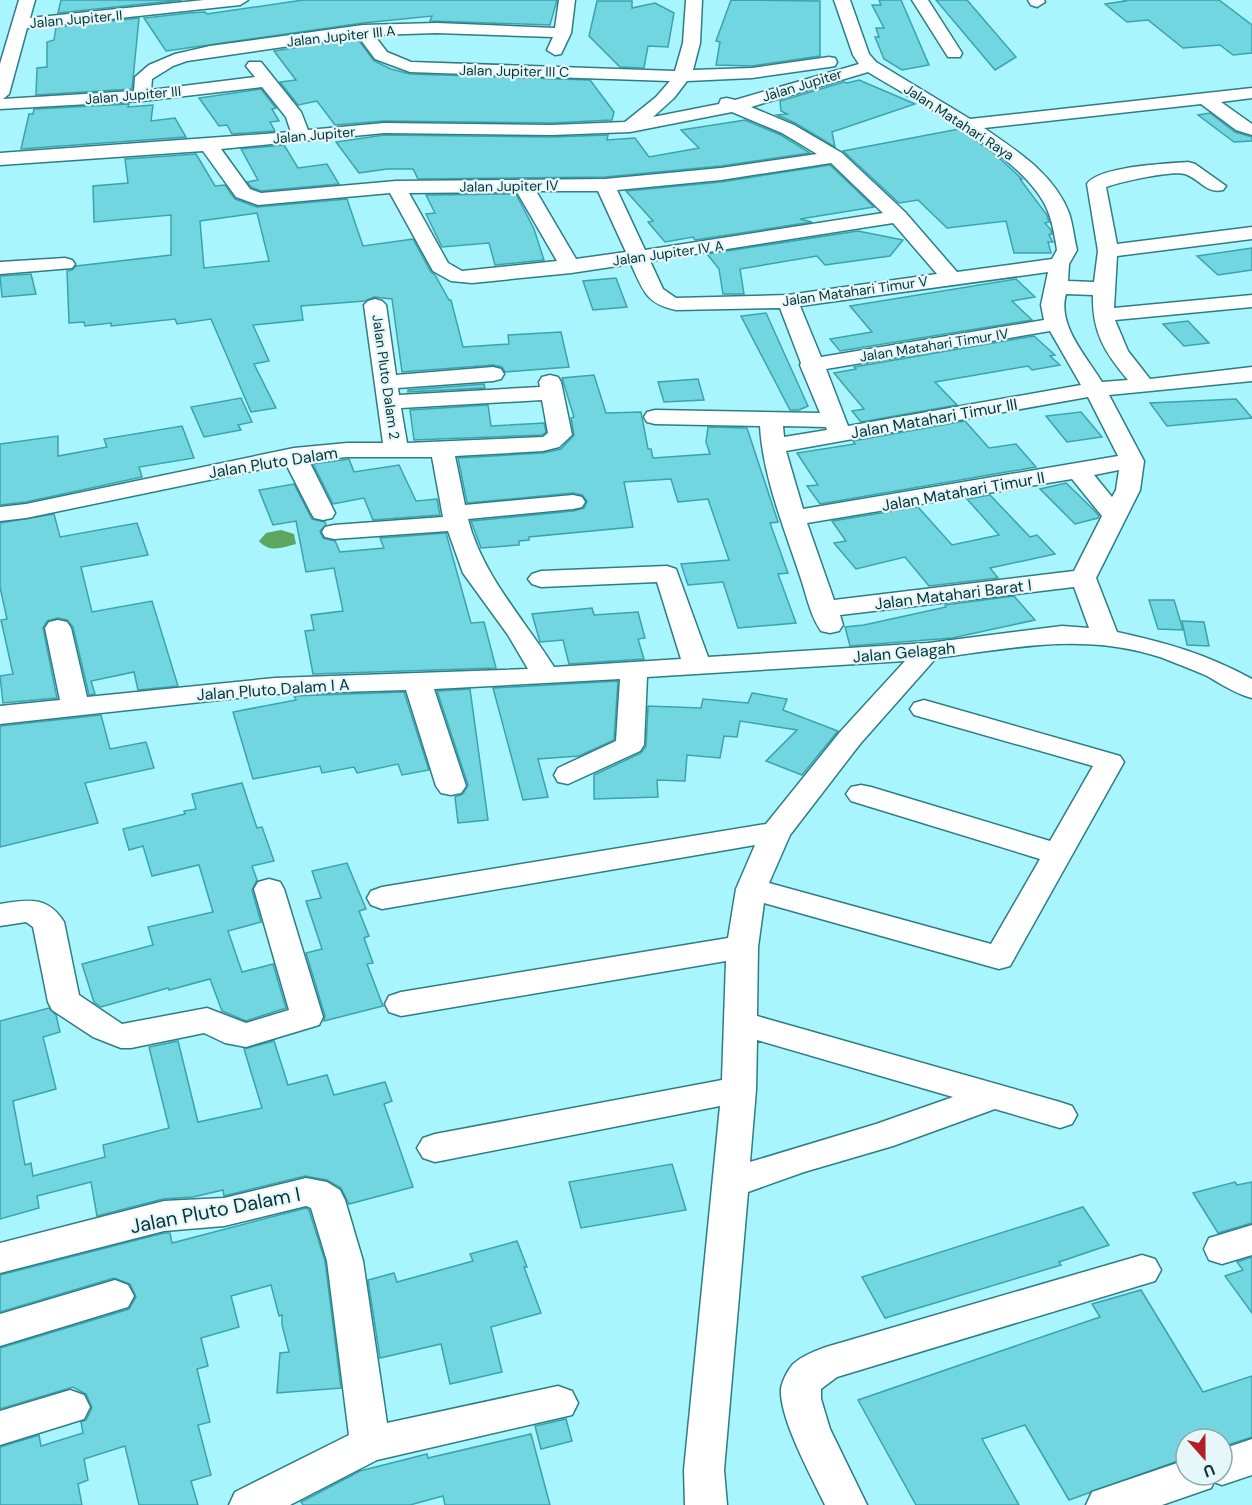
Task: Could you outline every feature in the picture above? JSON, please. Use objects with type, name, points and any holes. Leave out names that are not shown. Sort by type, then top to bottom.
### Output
[{"type":"street","points":[[0,94],[11,35],[27,0]]},
{"type":"street","name":"Jalan Jupiter II","points":[[11,35],[240,0]]},
{"type":"street","points":[[544,72],[563,33],[567,0]]},
{"type":"street","points":[[629,127],[680,80],[692,39],[694,0]]},
{"type":"street","points":[[842,0],[865,61]]},
{"type":"street","points":[[920,0],[954,53]]},
{"type":"street","name":"Jalan Jupiter III A","points":[[142,96],[144,76],[156,65],[187,56],[242,47],[363,30],[445,28],[563,33]]},
{"type":"street","name":"Jalan Jupiter III C","points":[[363,30],[382,59],[410,67],[680,80]]},
{"type":"street","points":[[242,47],[295,116],[301,136]]},
{"type":"street","name":"Jalan Jupiter","points":[[680,80],[825,63],[865,61]]},
{"type":"street","name":"Jalan Jupiter","points":[[0,159],[208,145],[384,128],[552,130],[629,127],[734,106],[865,61]]},
{"type":"street","name":"Jalan Matahari Raya","points":[[865,61],[1016,158],[1041,183],[1059,213],[1066,250],[1052,306],[1056,324],[1095,389],[1132,460]]},
{"type":"street","points":[[680,80],[701,93],[788,129],[834,157],[898,216],[951,278]]},
{"type":"street","name":"Jalan Jupiter III","points":[[0,104],[142,96],[266,81]]},
{"type":"street","points":[[967,125],[1252,93]]},
{"type":"street","points":[[1203,97],[1242,126],[1252,130]]},
{"type":"street","points":[[295,116],[328,117],[384,128]]},
{"type":"street","name":"Jalan Jupiter IV","points":[[208,145],[243,193],[258,199],[396,187],[605,185],[722,174],[834,157]]},
{"type":"street","points":[[1144,386],[1117,353],[1106,332],[1102,315],[1108,251],[1096,184],[1123,174],[1188,168],[1216,186]]},
{"type":"street","points":[[605,185],[639,257]]},
{"type":"street","name":"Jalan Jupiter IV A","points":[[396,187],[440,267],[458,277],[571,267],[766,239],[898,216]]},
{"type":"street","points":[[525,187],[571,267]]},
{"type":"street","points":[[1108,251],[1252,233]]},
{"type":"street","name":"Jalan Matahari Timur V","points":[[639,257],[654,291],[659,297],[676,304],[788,301],[951,278],[1058,276]]},
{"type":"street","points":[[0,268],[65,264]]},
{"type":"street","points":[[1058,276],[1103,289]]},
{"type":"street","points":[[656,417],[771,420],[836,427],[788,301]]},
{"type":"street","points":[[1102,315],[1252,301]]},
{"type":"street","name":"Jalan Pluto Dalam 2","points":[[375,305],[396,449]]},
{"type":"street","name":"Jalan Matahari Timur IV","points":[[811,365],[1056,324]]},
{"type":"street","points":[[388,392],[493,374]]},
{"type":"street","points":[[1095,389],[1252,375]]},
{"type":"street","name":"Jalan Pluto Dalam","points":[[0,514],[26,511],[294,455],[396,449],[442,450],[550,442],[560,435],[551,388],[388,392]]},
{"type":"street","name":"Jalan Matahari Timur III","points":[[773,446],[836,427],[1095,389]]},
{"type":"street","points":[[771,420],[773,446],[794,518]]},
{"type":"street","points":[[442,450],[455,518],[476,573],[520,633],[546,676]]},
{"type":"street","points":[[294,455],[329,522],[455,518],[573,502]]},
{"type":"street","points":[[1106,637],[1083,578],[1128,490],[1132,460]]},
{"type":"street","name":"Jalan Matahari Timur II","points":[[794,518],[1132,460]]},
{"type":"street","points":[[1078,471],[1114,515]]},
{"type":"street","name":"Jalan Matahari Barat I","points":[[794,518],[827,618],[1083,578]]},
{"type":"street","points":[[541,579],[667,574],[697,666]]},
{"type":"street","points":[[58,628],[75,707]]},
{"type":"street","name":"Jalan Gelagah","points":[[546,676],[928,651],[1062,634],[1106,637],[1167,651],[1213,669],[1247,688]]},
{"type":"street","points":[[706,1505],[704,1470],[739,1090],[742,947],[752,889],[776,832],[850,738],[928,651]]},
{"type":"street","points":[[568,775],[630,745],[634,670]]},
{"type":"street","name":"Jalan Pluto Dalam I A","points":[[0,715],[275,686],[546,676]]},
{"type":"street","points":[[417,680],[451,786]]},
{"type":"street","points":[[752,889],[999,958],[1110,762],[924,709]]},
{"type":"street","points":[[861,794],[1058,854]]},
{"type":"street","points":[[382,898],[776,832]]},
{"type":"street","points":[[0,915],[32,910],[48,922],[64,1002],[76,1007],[109,1033],[121,1037],[131,1036],[207,1020],[242,1035],[307,1017],[269,889]]},
{"type":"street","points":[[401,1004],[742,947]]},
{"type":"street","points":[[741,1023],[1060,1115]]},
{"type":"street","points":[[435,1148],[739,1090]]},
{"type":"street","points":[[730,1184],[797,1160],[881,1136],[995,1096]]},
{"type":"street","name":"Jalan Pluto Dalam I","points":[[0,1258],[164,1216],[224,1212],[306,1192],[322,1195],[327,1200],[345,1261],[370,1444]]},
{"type":"street","points":[[846,1505],[802,1407],[800,1387],[808,1374],[826,1364],[1142,1270]]},
{"type":"street","points":[[0,1330],[115,1296]]},
{"type":"street","points":[[250,1505],[370,1444],[558,1403]]},
{"type":"street","points":[[0,1428],[70,1407]]},
{"type":"street","points":[[1234,1463],[1252,1456]]},
{"type":"street","points":[[1107,1505],[1174,1483]]},
{"type":"shaded area","points":[[281,530],[294,534],[296,544],[271,548],[259,541],[266,533]]},
{"type":"building","points":[[61,0],[182,0],[58,13]]},
{"type":"building","points":[[303,0],[557,0],[550,25],[430,21],[432,16],[363,23],[166,51],[144,18],[189,13],[205,12],[207,14]]},
{"type":"building","points":[[731,0],[820,1],[820,56],[752,66],[716,65],[720,42],[716,41]]},
{"type":"building","points":[[879,0],[901,0],[929,65],[902,70],[884,59],[875,37],[879,37],[876,28],[884,28],[872,5],[881,5]]},
{"type":"building","points":[[936,0],[967,0],[1016,57],[995,70]]},
{"type":"building","points":[[1123,0],[1219,0],[1252,25],[1252,53],[1233,55],[1220,45],[1183,48],[1148,20],[1127,22],[1105,4],[1125,1]]},
{"type":"building","points":[[597,1],[632,1],[632,8],[655,3],[674,13],[668,47],[648,46],[644,68],[620,67],[589,36]]},
{"type":"building","points":[[139,18],[132,89],[36,95],[37,68],[47,67],[47,42],[54,40],[56,27]]},
{"type":"building","points":[[357,38],[374,61],[410,74],[590,80],[614,112],[612,120],[552,123],[384,121],[335,125],[317,101],[298,105],[280,82],[296,80],[274,51]]},
{"type":"building","points":[[859,80],[915,104],[832,132],[835,147],[777,115],[787,114],[781,111],[780,101],[844,82]]},
{"type":"building","points":[[261,89],[276,108],[272,109],[279,121],[270,122],[275,131],[232,134],[227,125],[219,126],[199,98]]},
{"type":"building","points":[[129,104],[128,107],[153,105],[151,121],[175,118],[186,137],[21,149],[29,114],[33,114],[34,109]]},
{"type":"building","points":[[1210,113],[1235,132],[1252,137],[1252,141],[1234,142],[1198,115]]},
{"type":"building","points":[[745,120],[781,135],[810,153],[721,166],[605,177],[418,179],[413,169],[387,169],[359,173],[336,142],[384,135],[552,137],[608,135],[607,140],[635,138],[649,157],[699,148],[681,130]]},
{"type":"building","points":[[959,129],[995,154],[1022,179],[1020,179],[1047,215],[1049,222],[1045,223],[1051,230],[1052,234],[1049,235],[1053,242],[1048,242],[1051,253],[1014,253],[1006,221],[947,228],[918,200],[899,203],[843,151]]},
{"type":"building","points":[[284,145],[298,168],[327,164],[339,184],[261,191],[251,187],[247,182],[258,180],[241,149]]},
{"type":"building","points":[[196,154],[215,186],[225,185],[235,199],[257,207],[347,199],[363,246],[413,239],[431,272],[451,300],[463,347],[509,344],[508,335],[561,332],[569,367],[505,372],[502,367],[493,365],[402,372],[392,299],[374,297],[365,301],[301,306],[303,320],[253,325],[269,361],[254,364],[276,408],[251,412],[211,319],[177,324],[175,319],[111,326],[111,323],[85,326],[84,322],[69,323],[67,271],[76,266],[171,255],[171,215],[94,222],[93,186],[128,183],[125,159]],"holes":[[[257,213],[269,261],[204,268],[200,221]]]},
{"type":"building","points":[[830,165],[874,207],[800,219],[812,222],[695,240],[693,237],[665,242],[648,222],[653,221],[626,191],[721,182]]},
{"type":"building","points":[[516,194],[534,229],[544,260],[495,265],[489,243],[442,247],[426,214],[435,213],[426,195]]},
{"type":"building","points":[[858,231],[903,240],[890,256],[825,265],[817,256],[740,269],[744,294],[723,294],[719,269],[707,254]]},
{"type":"building","points":[[1252,248],[1252,270],[1218,275],[1197,256]]},
{"type":"building","points":[[31,274],[36,294],[2,297],[0,276]]},
{"type":"building","points":[[616,278],[627,307],[593,310],[583,281]]},
{"type":"building","points":[[1016,279],[1035,297],[1012,301],[1032,320],[840,351],[830,339],[872,332],[850,306]]},
{"type":"building","points":[[766,313],[808,406],[799,410],[790,410],[741,316]]},
{"type":"building","points":[[1188,321],[1209,343],[1184,346],[1163,324]]},
{"type":"building","points":[[1034,336],[1055,355],[1050,356],[1060,365],[1032,370],[1028,366],[935,382],[957,405],[861,422],[852,411],[864,409],[834,373],[856,369],[854,367]]},
{"type":"building","points":[[594,375],[606,413],[641,412],[648,449],[651,449],[653,458],[710,454],[706,442],[708,427],[747,428],[778,522],[770,523],[788,573],[778,574],[796,623],[738,628],[723,582],[688,585],[681,564],[729,560],[708,499],[678,502],[671,479],[624,482],[633,527],[529,537],[529,540],[519,541],[519,545],[481,548],[471,521],[573,511],[584,508],[587,501],[582,495],[573,493],[467,503],[458,458],[543,453],[561,449],[574,435],[571,418],[574,417],[562,378]]},
{"type":"building","points":[[698,379],[704,400],[664,402],[658,382]]},
{"type":"building","points":[[484,384],[485,388],[408,392],[408,390]]},
{"type":"building","points":[[241,398],[252,422],[238,425],[241,430],[204,437],[191,407]]},
{"type":"building","points":[[1236,399],[1252,418],[1167,426],[1150,403]]},
{"type":"building","points":[[488,405],[491,426],[544,423],[546,432],[542,435],[414,440],[410,410]]},
{"type":"building","points":[[1081,412],[1102,437],[1067,442],[1046,416]]},
{"type":"building","points":[[965,421],[989,448],[1016,444],[1036,467],[820,504],[807,486],[818,485],[797,453],[855,444],[853,441]]},
{"type":"building","points":[[182,426],[194,458],[139,467],[142,477],[26,502],[0,505],[0,444],[58,436],[58,456],[107,447],[104,439]]},
{"type":"building","points":[[349,459],[354,472],[399,465],[416,501],[437,499],[440,515],[373,520],[364,498],[333,504],[313,464]]},
{"type":"building","points":[[1066,483],[1093,509],[1099,516],[1098,518],[1075,524],[1040,489]]},
{"type":"building","points":[[294,484],[312,519],[325,522],[326,525],[320,531],[323,538],[335,541],[340,552],[384,548],[380,538],[446,533],[471,623],[484,622],[496,668],[313,674],[305,631],[314,630],[311,615],[343,611],[334,568],[306,572],[296,521],[273,525],[259,490]]},
{"type":"building","points":[[990,495],[1030,537],[1037,535],[1055,554],[990,568],[998,578],[929,586],[905,557],[856,569],[834,543],[846,541],[832,521],[918,507],[952,545],[999,535],[967,499]]},
{"type":"building","points":[[54,514],[60,537],[137,523],[148,555],[81,567],[92,612],[152,601],[178,686],[138,690],[134,672],[91,681],[95,694],[89,695],[73,627],[67,620],[58,618],[47,621],[43,628],[57,698],[3,703],[0,676],[13,674],[1,620],[7,619],[0,587],[0,523]]},
{"type":"building","points":[[1014,596],[1035,620],[952,638],[850,646],[845,627],[946,607],[945,605]]},
{"type":"building","points":[[1149,600],[1174,600],[1183,630],[1158,629]]},
{"type":"building","points":[[592,608],[594,615],[638,612],[645,638],[638,639],[644,659],[569,664],[563,640],[540,642],[532,614]]},
{"type":"building","points":[[1182,621],[1204,622],[1209,646],[1187,645]]},
{"type":"building","points":[[618,681],[614,740],[579,756],[538,759],[548,797],[523,800],[493,688]]},
{"type":"building","points":[[470,689],[488,820],[458,823],[455,797],[463,794],[468,785],[437,691]]},
{"type":"building","points":[[404,692],[429,770],[402,775],[398,764],[357,773],[354,767],[322,773],[320,766],[253,779],[233,712],[296,700],[294,696]]},
{"type":"building","points":[[752,693],[787,699],[783,710],[838,731],[802,775],[766,761],[797,730],[740,721],[737,737],[724,736],[720,758],[687,755],[685,781],[657,780],[658,797],[594,799],[594,775],[641,753],[646,746],[648,706],[701,708],[703,699],[748,703]]},
{"type":"building","points":[[101,715],[110,749],[146,742],[154,768],[85,783],[98,823],[0,847],[0,726]]},
{"type":"building","points":[[242,783],[257,828],[262,827],[274,861],[252,866],[257,880],[252,890],[261,922],[228,931],[242,972],[273,964],[286,1008],[246,1021],[222,1011],[210,979],[101,1007],[94,1002],[82,964],[153,945],[148,927],[213,912],[199,865],[152,876],[143,846],[129,850],[123,829],[185,814],[184,811],[196,809],[192,794]]},
{"type":"building","points":[[347,863],[366,909],[359,911],[369,936],[364,938],[373,963],[367,964],[383,1006],[324,1021],[325,1016],[306,953],[322,949],[306,901],[321,898],[312,871]]},
{"type":"building","points":[[49,1008],[56,1015],[60,1032],[43,1037],[56,1089],[13,1101],[25,1165],[31,1163],[33,1176],[105,1157],[103,1145],[169,1128],[149,1047],[178,1041],[198,1122],[262,1108],[244,1049],[274,1041],[288,1085],[327,1075],[334,1095],[385,1082],[392,1101],[384,1104],[413,1187],[349,1204],[341,1188],[327,1180],[305,1176],[224,1196],[223,1190],[193,1197],[163,1199],[97,1216],[91,1182],[37,1196],[39,1208],[0,1219],[0,1021]]},
{"type":"building","points":[[672,1164],[686,1210],[581,1228],[569,1182]]},
{"type":"building","points":[[1235,1182],[1237,1185],[1252,1182],[1252,1223],[1218,1233],[1193,1193]]},
{"type":"building","points":[[1083,1207],[1109,1245],[1059,1262],[1061,1265],[885,1318],[862,1277]]},
{"type":"building","points":[[306,1208],[309,1210],[325,1261],[341,1388],[277,1393],[280,1353],[289,1352],[282,1325],[282,1315],[279,1316],[271,1285],[231,1296],[239,1327],[201,1338],[208,1366],[197,1369],[210,1422],[198,1425],[211,1475],[191,1481],[198,1505],[139,1505],[125,1446],[84,1459],[88,1480],[78,1484],[82,1505],[0,1505],[0,1447],[39,1435],[41,1446],[83,1433],[81,1422],[86,1420],[92,1408],[86,1394],[73,1387],[0,1409],[0,1348],[129,1309],[136,1297],[130,1284],[114,1278],[0,1312],[0,1275],[164,1233],[170,1233],[172,1243]]},
{"type":"building","points":[[517,1241],[541,1313],[491,1327],[502,1372],[450,1384],[441,1344],[380,1358],[368,1280],[394,1273],[397,1282],[473,1261],[470,1254]]},
{"type":"building","points":[[1252,1257],[1252,1313],[1225,1276],[1243,1270],[1237,1262]]},
{"type":"building","points":[[1141,1290],[1203,1392],[1252,1376],[1252,1437],[1234,1443],[1234,1427],[1174,1427],[1174,1462],[1069,1500],[1025,1425],[982,1439],[1019,1505],[916,1505],[858,1400],[1100,1317],[1092,1304]]},
{"type":"building","points":[[566,1419],[572,1441],[541,1449],[535,1426]]},
{"type":"building","points":[[531,1434],[550,1505],[445,1505],[443,1496],[410,1505],[303,1505],[301,1502],[360,1471],[427,1454],[428,1458]]}]
